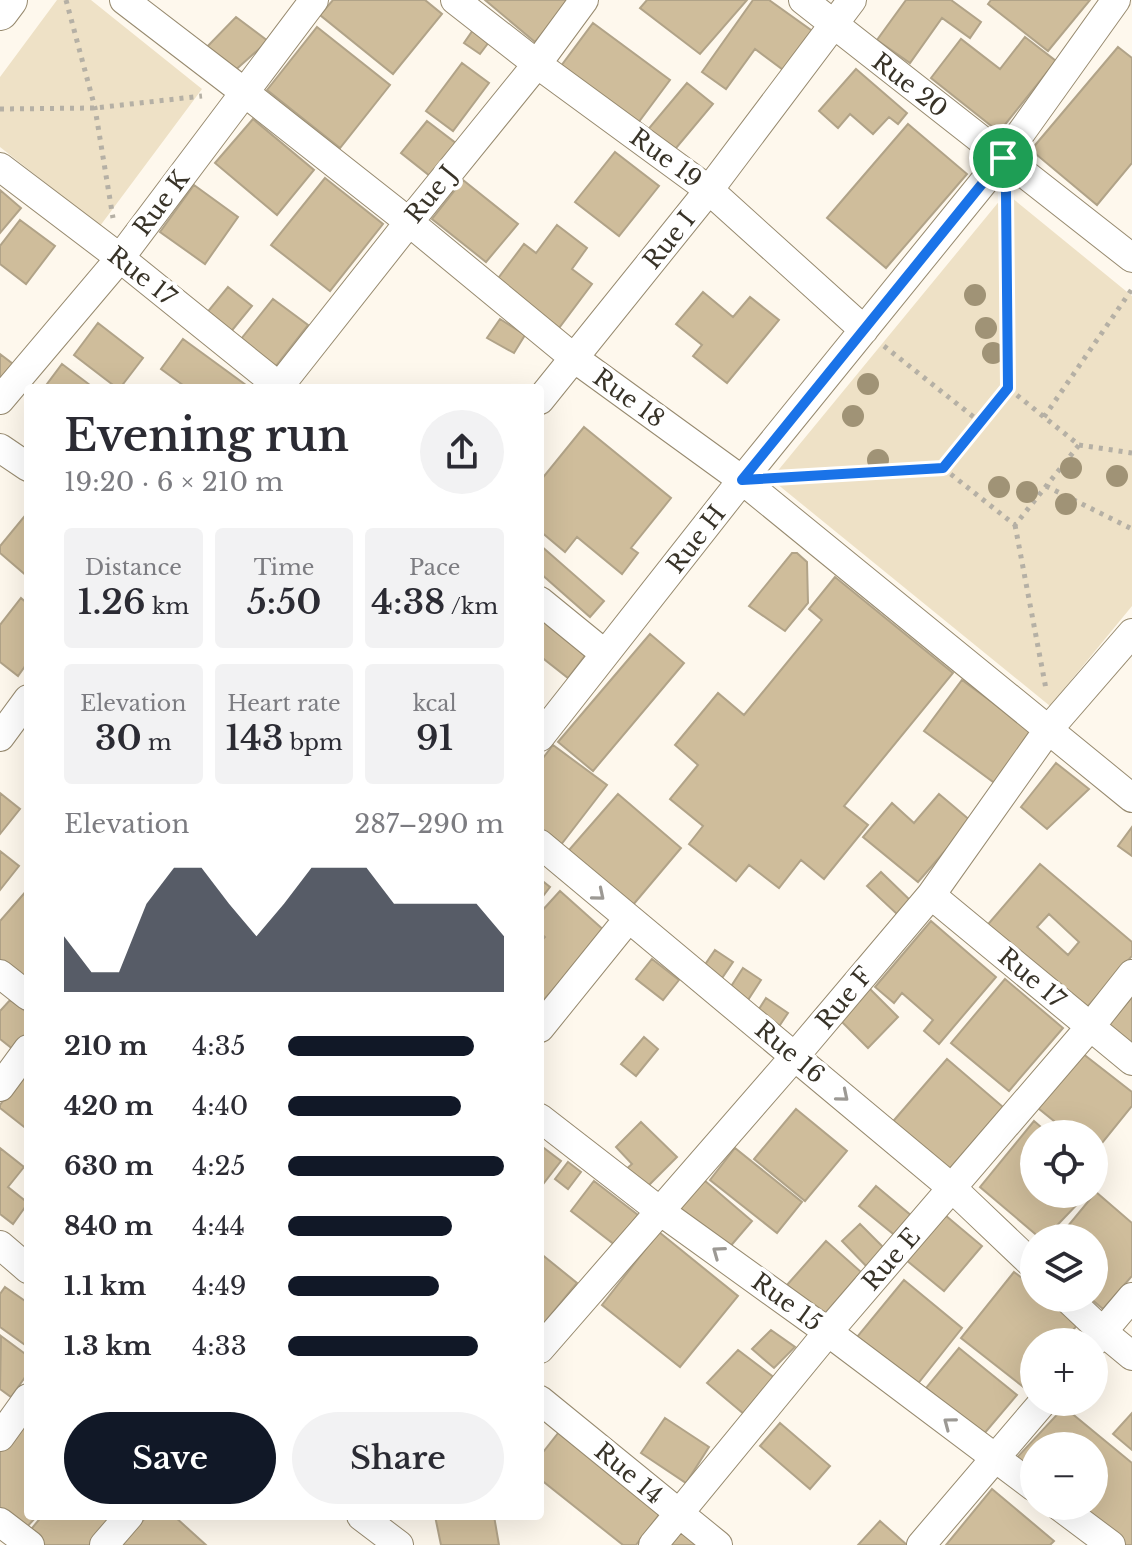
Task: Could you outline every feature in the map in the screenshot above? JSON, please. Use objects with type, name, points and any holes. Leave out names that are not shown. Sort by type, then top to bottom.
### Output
[{"type":"street","points":[[0,12],[9,0]]},
{"type":"street","name":"Rue 18","points":[[124,0],[409,222],[574,358],[742,480],[1132,798]]},
{"type":"street","name":"Rue K","points":[[0,400],[120,258],[314,0]]},
{"type":"street","name":"Rue 19","points":[[455,0],[709,190],[864,330]]},
{"type":"street","name":"Rue J","points":[[282,384],[537,64],[584,0]]},
{"type":"street","name":"Rue 20","points":[[803,0],[1132,258]]},
{"type":"street","name":"Rue I","points":[[544,395],[709,190],[852,0]]},
{"type":"street","name":"Rue H","points":[[544,732],[742,480],[1003,158],[1116,0]]},
{"type":"street","name":"Rue 17","points":[[0,167],[120,258],[276,384]]},
{"type":"street","points":[[0,448],[24,464]]},
{"type":"street","points":[[544,604],[605,654]]},
{"type":"street","name":"Rue F","points":[[544,1344],[931,895],[1048,730],[1132,633]]},
{"type":"street","points":[[0,737],[18,708]]},
{"type":"street","name":"Rue 16","points":[[544,847],[952,1188],[1020,1253]]},
{"type":"street","name":"Rue 17","points":[[931,895],[1132,1061]]},
{"type":"street","points":[[544,1023],[628,919]]},
{"type":"street","points":[[0,974],[24,993]]},
{"type":"street","name":"Rue E","points":[[653,1545],[828,1332],[1132,974]]},
{"type":"street","points":[[0,1087],[24,1054]]},
{"type":"street","name":"Rue 15","points":[[544,1121],[660,1211],[1020,1476]]},
{"type":"street","points":[[0,1245],[24,1266]]},
{"type":"street","points":[[1106,1328],[1132,1297]]},
{"type":"street","points":[[1078,1312],[1091,1328]]},
{"type":"street","points":[[1108,1343],[1132,1356]]},
{"type":"street","name":"Rue 14","points":[[544,1403],[718,1545]]},
{"type":"street","points":[[0,1437],[24,1404]]},
{"type":"street","points":[[921,1545],[1031,1416]]},
{"type":"street","points":[[104,1545],[126,1520]]},
{"type":"street","points":[[367,1520],[389,1535]]},
{"type":"street","points":[[1078,1520],[1111,1545]]},
{"type":"street","points":[[0,1522],[30,1545]]},
{"type":"path","points":[[66,0],[95,108],[120,258]]},
{"type":"path","points":[[0,109],[95,108],[244,92]]},
{"type":"path","points":[[943,468],[1008,388],[1003,158]]},
{"type":"path","points":[[1044,417],[1132,289]]},
{"type":"path","points":[[864,330],[980,422]]},
{"type":"path","points":[[1008,388],[1079,445],[1132,453]]},
{"type":"path","points":[[1015,525],[1079,445]]},
{"type":"path","points":[[742,480],[943,468],[1015,525],[1050,706],[1048,730]]},
{"type":"path","points":[[1046,486],[1132,529]]},
{"type":"shaded area","points":[[57,0],[91,0],[202,89],[100,226],[0,147],[0,77]]},
{"type":"shaded area","points":[[1006,193],[1132,296],[1132,606],[1050,706],[771,479]]},
{"type":"building","points":[[333,0],[425,0],[442,14],[393,74],[320,15]]},
{"type":"building","points":[[485,0],[571,0],[535,42]]},
{"type":"building","points":[[647,0],[747,0],[700,54],[640,8]]},
{"type":"building","points":[[753,0],[769,0],[818,35],[790,75],[755,49],[726,89],[702,72]]},
{"type":"building","points":[[906,0],[951,0],[981,22],[970,38],[942,18],[910,63],[877,40]]},
{"type":"building","points":[[991,0],[1090,0],[1048,51],[988,4]]},
{"type":"building","points":[[236,17],[268,41],[231,74],[203,51]]},
{"type":"building","points":[[593,23],[670,80],[632,131],[555,74]]},
{"type":"building","points":[[317,27],[390,85],[340,148],[267,90]]},
{"type":"building","points":[[473,30],[489,42],[480,54],[464,43]]},
{"type":"building","points":[[1025,37],[1056,61],[999,132],[931,78],[961,39],[1000,69]]},
{"type":"building","points":[[1118,47],[1132,58],[1132,163],[1097,205],[1031,150]]},
{"type":"building","points":[[462,63],[489,83],[453,131],[426,111]]},
{"type":"building","points":[[856,69],[907,113],[898,124],[889,117],[873,134],[850,114],[838,128],[819,111]]},
{"type":"building","points":[[687,83],[713,104],[671,154],[645,133]]},
{"type":"building","points":[[253,119],[314,170],[277,215],[215,163]]},
{"type":"building","points":[[427,121],[457,144],[430,176],[401,153]]},
{"type":"building","points":[[908,124],[967,174],[886,268],[827,218]]},
{"type":"building","points":[[615,152],[659,186],[619,236],[575,202]]},
{"type":"building","points":[[325,178],[383,224],[330,291],[271,245]]},
{"type":"building","points":[[463,180],[518,224],[486,262],[432,219]]},
{"type":"building","points":[[194,185],[238,217],[205,264],[160,232]]},
{"type":"building","points":[[0,190],[21,208],[0,233]]},
{"type":"building","points":[[20,220],[55,246],[26,284],[0,264],[0,246]]},
{"type":"building","points":[[557,225],[587,248],[572,269],[592,284],[559,328],[496,281],[524,244],[536,253]]},
{"type":"building","points":[[228,287],[252,306],[229,334],[205,315]]},
{"type":"building","points":[[703,292],[733,317],[750,297],[779,320],[727,383],[693,356],[702,345],[676,324]]},
{"type":"building","points":[[273,299],[308,325],[272,371],[237,344]]},
{"type":"building","points":[[500,319],[525,335],[514,353],[487,338]]},
{"type":"building","points":[[98,323],[143,358],[123,384],[112,384],[74,355]]},
{"type":"building","points":[[183,339],[245,384],[182,384],[161,369]]},
{"type":"building","points":[[0,354],[17,367],[0,388]]},
{"type":"building","points":[[62,364],[89,384],[47,384]]},
{"type":"building","points":[[584,427],[671,498],[631,548],[638,553],[622,574],[577,537],[565,552],[544,534],[544,476]]},
{"type":"building","points":[[24,517],[24,574],[0,553],[0,546]]},
{"type":"building","points":[[544,548],[604,601],[590,617],[544,577]]},
{"type":"building","points":[[792,553],[797,553],[807,562],[808,603],[785,631],[749,606]]},
{"type":"building","points":[[835,577],[953,673],[844,806],[868,825],[824,879],[801,860],[779,888],[749,865],[736,881],[689,844],[703,826],[670,799],[698,765],[675,745],[718,693],[744,715],[822,620],[809,609]]},
{"type":"building","points":[[21,598],[24,601],[24,668],[18,676],[0,662],[0,625]]},
{"type":"building","points":[[544,614],[590,649],[568,678],[544,659]]},
{"type":"building","points":[[650,634],[684,663],[593,771],[558,742]]},
{"type":"building","points":[[962,680],[1038,736],[1000,787],[924,731]]},
{"type":"building","points":[[553,745],[607,785],[557,850],[544,841],[544,757]]},
{"type":"building","points":[[1056,763],[1089,789],[1047,829],[1021,807]]},
{"type":"building","points":[[0,793],[20,809],[0,834]]},
{"type":"building","points":[[618,794],[681,848],[627,912],[563,857]]},
{"type":"building","points":[[939,794],[971,821],[918,882],[863,837],[892,803],[914,823]]},
{"type":"building","points":[[1132,827],[1132,856],[1118,846]]},
{"type":"building","points":[[0,851],[19,866],[0,890]]},
{"type":"building","points":[[1040,864],[1132,942],[1132,956],[1082,1013],[984,929]],"holes":[[[1049,914],[1079,942],[1068,955],[1037,927]]]},
{"type":"building","points":[[881,872],[913,903],[899,916],[867,886]]},
{"type":"building","points":[[560,891],[606,932],[544,1000],[545,937],[544,909]]},
{"type":"building","points":[[24,894],[24,984],[0,963],[0,921]]},
{"type":"building","points":[[931,921],[996,977],[939,1044],[924,1031],[933,1020],[902,993],[894,1003],[875,987]]},
{"type":"building","points":[[715,950],[733,962],[720,981],[702,969]]},
{"type":"building","points":[[652,959],[679,980],[663,1000],[636,979]]},
{"type":"building","points":[[743,968],[761,980],[746,1003],[728,991]]},
{"type":"building","points":[[1005,979],[1063,1028],[1009,1091],[951,1043]]},
{"type":"building","points":[[869,988],[898,1017],[868,1048],[839,1019]]},
{"type":"building","points":[[1132,997],[1132,1048],[1106,1028]]},
{"type":"building","points":[[766,998],[788,1013],[774,1034],[752,1020]]},
{"type":"building","points":[[10,1000],[24,1010],[24,1036],[14,1050],[0,1039],[0,1011]]},
{"type":"building","points":[[644,1037],[658,1049],[636,1076],[621,1064]]},
{"type":"building","points":[[1082,1053],[1132,1092],[1132,1106],[1108,1136],[1108,1120],[1053,1120],[1038,1108]]},
{"type":"building","points":[[947,1059],[1003,1107],[945,1174],[889,1126]]},
{"type":"building","points":[[24,1074],[24,1127],[0,1105]]},
{"type":"building","points":[[796,1109],[847,1151],[805,1201],[754,1159]]},
{"type":"building","points":[[641,1122],[677,1157],[644,1190],[624,1171],[632,1164],[616,1147]]},
{"type":"building","points":[[1020,1138],[1020,1208],[1074,1208],[1058,1224],[1024,1224],[980,1187]]},
{"type":"building","points":[[0,1148],[24,1167],[8,1187],[24,1200],[24,1209],[13,1224],[0,1214]]},
{"type":"building","points":[[544,1148],[561,1161],[544,1183]]},
{"type":"building","points":[[735,1148],[802,1202],[777,1233],[710,1180]]},
{"type":"building","points":[[568,1162],[581,1172],[568,1189],[555,1179]]},
{"type":"building","points":[[704,1180],[752,1221],[728,1249],[680,1208]]},
{"type":"building","points":[[594,1181],[638,1215],[615,1245],[571,1211]]},
{"type":"building","points":[[876,1186],[913,1217],[897,1237],[859,1206]]},
{"type":"building","points":[[1108,1202],[1132,1223],[1132,1276],[1108,1303],[1108,1224],[1070,1224],[1083,1208],[1108,1208]]},
{"type":"building","points":[[945,1215],[982,1246],[944,1291],[906,1260]]},
{"type":"building","points":[[860,1224],[887,1251],[869,1269],[842,1241]]},
{"type":"building","points":[[659,1232],[738,1296],[680,1367],[602,1305]]},
{"type":"building","points":[[826,1241],[861,1272],[823,1316],[787,1285]]},
{"type":"building","points":[[544,1256],[577,1283],[544,1323]]},
{"type":"building","points":[[1014,1272],[1020,1276],[1020,1312],[1065,1312],[1079,1323],[1075,1328],[1020,1328],[1020,1384],[961,1338]]},
{"type":"building","points":[[904,1280],[962,1328],[916,1386],[857,1337]]},
{"type":"building","points":[[5,1287],[24,1300],[24,1344],[0,1327],[0,1294]]},
{"type":"building","points":[[771,1330],[795,1347],[774,1368],[752,1349]]},
{"type":"building","points":[[1,1336],[24,1353],[24,1379],[11,1397],[0,1389]]},
{"type":"building","points":[[959,1348],[1017,1395],[983,1435],[926,1388]]},
{"type":"building","points":[[738,1350],[776,1379],[744,1414],[707,1383]]},
{"type":"building","points":[[1132,1413],[1132,1450],[1113,1434]]},
{"type":"building","points":[[1056,1416],[1075,1416],[1094,1432],[1041,1432]]},
{"type":"building","points":[[665,1418],[709,1447],[686,1483],[641,1453]]},
{"type":"building","points":[[24,1421],[24,1520],[33,1520],[25,1529],[0,1507],[0,1448]]},
{"type":"building","points":[[780,1423],[830,1466],[810,1489],[760,1446]]},
{"type":"building","points":[[563,1427],[665,1507],[636,1545],[623,1545],[544,1482],[544,1451]]},
{"type":"building","points":[[1108,1443],[1132,1463],[1132,1545],[1119,1545],[1086,1520],[1108,1520]]},
{"type":"building","points":[[1020,1454],[1020,1471],[1011,1464]]},
{"type":"building","points":[[992,1489],[1020,1512],[1020,1520],[1029,1520],[1054,1541],[1050,1545],[946,1545]]},
{"type":"building","points":[[39,1520],[111,1520],[90,1545],[43,1545],[28,1533]]},
{"type":"building","points":[[143,1520],[178,1520],[206,1545],[121,1545]]},
{"type":"building","points":[[436,1520],[495,1520],[499,1545],[441,1545]]},
{"type":"building","points":[[880,1521],[907,1545],[858,1545]]},
{"type":"building","points":[[679,1526],[703,1545],[665,1545]]},
{"type":"route","points":[[1003,158],[1008,388],[943,468],[742,480],[864,330],[1003,158]]}]
